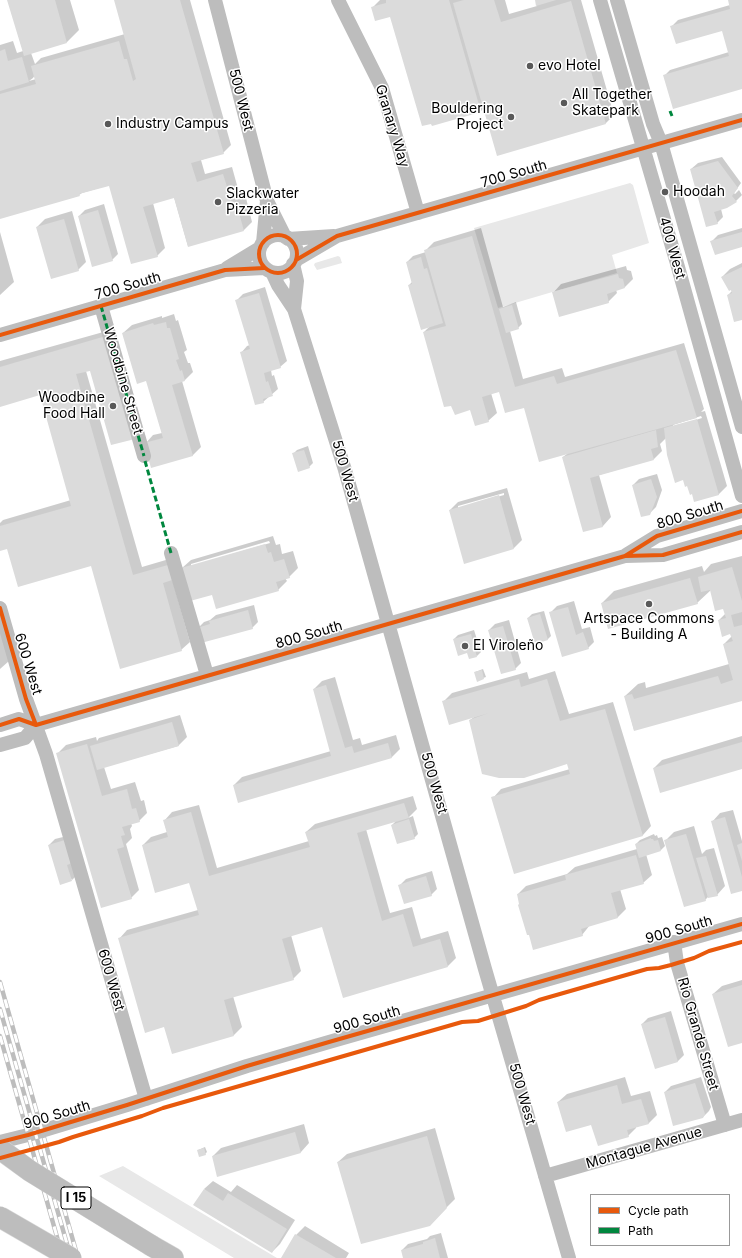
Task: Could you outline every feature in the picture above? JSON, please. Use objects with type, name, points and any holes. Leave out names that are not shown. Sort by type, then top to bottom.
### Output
[{"type":"highway","name":"I 15","points":[[0,1149],[30,1171],[173,1258]]},
{"type":"highway","points":[[0,1217],[71,1258]]},
{"type":"street","name":"500 West","points":[[215,0],[267,201],[287,238]]},
{"type":"street","name":"Granary Way","points":[[338,0],[382,88],[418,212]]},
{"type":"street","name":"400 West","points":[[600,0],[678,267],[742,496]]},
{"type":"street","name":"400 West","points":[[617,0],[653,124],[661,143],[742,427]]},
{"type":"street","name":"700 South","points":[[287,238],[336,236],[742,120]]},
{"type":"street","name":"500 West","points":[[261,245],[267,201]]},
{"type":"street","points":[[273,236],[287,238],[294,246],[296,252],[295,262],[284,272],[268,270],[260,260],[261,245],[273,236]]},
{"type":"street","name":"700 South","points":[[295,262],[336,236]]},
{"type":"street","name":"700 South","points":[[225,270],[261,245]]},
{"type":"street","name":"500 West","points":[[294,308],[296,281],[295,262]]},
{"type":"street","name":"700 South","points":[[0,334],[225,270],[268,270]]},
{"type":"street","name":"500 West","points":[[268,270],[294,308],[345,470],[569,1258]]},
{"type":"street","name":"Woodbine Street","points":[[101,306],[144,456]]},
{"type":"street","name":"800 South","points":[[625,556],[657,536],[742,511]]},
{"type":"street","name":"800 South","points":[[0,745],[25,738],[36,725],[207,675],[625,556],[663,555],[742,532]]},
{"type":"street","points":[[171,553],[207,675]]},
{"type":"street","name":"600 West","points":[[0,608],[26,699],[49,762],[146,1099]]},
{"type":"street","points":[[0,725],[19,719],[36,725]]},
{"type":"street","name":"900 South","points":[[0,1142],[146,1099],[247,1066],[674,942],[742,924]]},
{"type":"street","name":"Rio Grande Street","points":[[674,942],[677,963],[725,1125]]},
{"type":"street","name":"Montague Avenue","points":[[546,1176],[742,1120]]},
{"type":"shaded area","points":[[630,183],[633,185],[649,243],[612,255],[617,273],[498,308],[474,228]]},
{"type":"shaded area","points":[[338,256],[340,257],[342,263],[317,270],[314,265],[315,263]]},
{"type":"shaded area","points":[[123,1166],[277,1258],[234,1258],[99,1176]]},
{"type":"building","points":[[7,0],[55,0],[67,43],[24,56]]},
{"type":"building","name":"Industry Campus","points":[[114,0],[180,0],[224,154],[191,163],[197,182],[223,174],[232,203],[236,202],[244,231],[188,247],[174,198],[143,207],[158,257],[131,264],[109,186],[0,219],[0,94],[36,84],[31,66],[119,41],[124,59],[127,59],[133,81],[136,79]]},
{"type":"building","points":[[386,0],[449,0],[481,112],[432,126],[431,124],[422,126],[390,17],[375,21],[371,7],[386,3]]},
{"type":"building","points":[[464,0],[494,0],[501,22],[571,1],[606,124],[497,156],[453,3]]},
{"type":"building","points":[[535,0],[556,0],[536,6]]},
{"type":"building","points":[[728,0],[742,0],[742,89],[673,109],[663,75],[729,56],[722,31],[676,44],[670,26],[730,9]]},
{"type":"building","points":[[5,49],[8,61],[22,57],[29,82],[0,91],[0,51]]},
{"type":"building","points":[[718,161],[738,188],[732,196],[737,202],[727,208],[714,212],[718,224],[706,227],[690,169]]},
{"type":"building","points":[[98,210],[113,261],[92,267],[78,216]]},
{"type":"building","points":[[64,219],[79,271],[51,279],[36,227]]},
{"type":"building","points":[[742,232],[742,247],[715,255],[710,241]]},
{"type":"building","points":[[472,236],[515,387],[554,376],[557,384],[676,350],[697,418],[539,462],[524,408],[505,413],[499,392],[482,397],[489,422],[475,426],[470,410],[455,415],[451,406],[444,407],[423,332],[446,326],[424,250]]},
{"type":"building","points":[[421,257],[424,269],[427,268],[443,323],[421,330],[408,285],[412,284],[406,262]]},
{"type":"building","points":[[742,267],[742,320],[734,322],[727,295],[732,293],[731,290],[729,291],[721,277]]},
{"type":"building","points":[[618,274],[619,278],[623,279],[625,288],[607,294],[609,303],[559,317],[552,292]]},
{"type":"building","points":[[259,293],[281,368],[264,373],[266,382],[268,381],[273,396],[263,399],[264,403],[255,405],[240,352],[250,349],[235,300]]},
{"type":"building","points":[[512,305],[519,329],[506,333],[499,309]]},
{"type":"building","points":[[166,322],[167,328],[170,328],[179,359],[176,360],[180,371],[182,370],[185,381],[172,385],[193,456],[151,468],[144,443],[163,438],[146,381],[137,384],[122,333],[153,323],[154,325]]},
{"type":"building","points":[[106,336],[135,439],[111,445],[90,371],[76,374],[133,575],[168,565],[172,580],[163,583],[182,651],[120,669],[91,566],[18,587],[7,549],[0,551],[0,526],[71,506],[40,395],[0,407],[0,367]]},
{"type":"building","points":[[697,419],[719,495],[694,502],[692,494],[690,495],[683,480],[675,483],[667,455],[664,428]]},
{"type":"building","points":[[656,430],[658,447],[651,449],[654,460],[590,478],[603,527],[583,532],[562,457]]},
{"type":"building","points":[[304,450],[310,468],[298,472],[292,453]]},
{"type":"building","points":[[651,479],[657,497],[650,515],[641,517],[632,485]]},
{"type":"building","points":[[499,495],[514,549],[464,564],[449,510]]},
{"type":"building","points":[[265,544],[268,553],[271,552],[274,562],[284,559],[290,578],[276,582],[279,591],[216,609],[212,595],[190,601],[181,568]]},
{"type":"building","points":[[732,567],[742,601],[742,612],[731,615],[734,627],[742,625],[742,701],[634,731],[624,696],[632,694],[634,699],[718,676],[721,684],[733,680],[723,644],[733,641],[730,634],[722,637],[718,620],[726,618],[723,609],[715,611],[710,590],[701,592],[698,577]]},
{"type":"building","name":"Artspace Commons - Building A","points":[[690,578],[698,604],[608,629],[601,603]]},
{"type":"building","points":[[568,607],[576,635],[583,632],[589,649],[562,657],[549,612]]},
{"type":"building","points":[[248,610],[253,629],[201,643],[197,628],[210,624],[209,621]]},
{"type":"building","points":[[540,614],[548,640],[535,644],[527,618]]},
{"type":"building","points":[[503,626],[516,670],[501,674],[488,630]]},
{"type":"building","name":"El Viroleño","points":[[471,634],[477,657],[469,659],[467,653],[458,656],[453,639]]},
{"type":"building","points":[[482,670],[484,679],[477,682],[474,672]]},
{"type":"building","points":[[519,679],[521,687],[547,679],[560,721],[605,709],[643,836],[514,874],[491,797],[570,774],[567,764],[524,778],[499,778],[482,774],[469,720],[489,713],[449,725],[442,701]]},
{"type":"building","points":[[326,685],[345,748],[352,746],[354,753],[388,743],[392,758],[238,803],[233,785],[331,756],[313,689]]},
{"type":"building","points":[[172,722],[179,746],[97,770],[90,746]]},
{"type":"building","points":[[742,742],[742,769],[660,793],[653,768]]},
{"type":"building","points":[[87,744],[102,796],[127,789],[132,809],[136,808],[140,822],[122,827],[125,835],[121,836],[124,847],[117,849],[132,899],[101,908],[56,753]]},
{"type":"building","points":[[404,803],[409,818],[357,833],[382,921],[403,914],[413,947],[440,939],[448,967],[343,998],[322,927],[282,939],[294,980],[224,1000],[234,1036],[172,1054],[164,1027],[145,1033],[118,938],[199,915],[189,883],[155,893],[142,845],[168,837],[163,820],[191,812],[209,876],[310,847],[305,832]]},
{"type":"building","points":[[725,817],[742,877],[742,891],[731,894],[711,821]]},
{"type":"building","points":[[409,819],[415,839],[397,844],[391,825]]},
{"type":"building","points":[[686,834],[706,901],[684,907],[664,840]]},
{"type":"building","points":[[651,838],[654,841],[658,840],[661,851],[639,858],[635,844]]},
{"type":"building","points":[[65,840],[72,863],[67,865],[72,881],[60,885],[48,845]]},
{"type":"building","points":[[742,843],[742,861],[737,845]]},
{"type":"building","points":[[636,855],[644,884],[611,893],[618,918],[581,929],[583,936],[533,950],[518,905],[517,894],[566,880],[565,875]]},
{"type":"building","points":[[706,856],[718,896],[708,898],[696,858]]},
{"type":"building","points":[[426,876],[432,896],[404,904],[398,885]]},
{"type":"building","points":[[742,985],[742,1043],[728,1047],[712,994]]},
{"type":"building","points":[[665,1017],[678,1062],[655,1069],[641,1024]]},
{"type":"building","points":[[695,1083],[705,1114],[703,1118],[673,1126],[664,1092]]},
{"type":"building","points":[[617,1085],[622,1104],[641,1099],[649,1124],[627,1130],[629,1137],[598,1146],[591,1125],[566,1132],[557,1102]]},
{"type":"building","points":[[295,1132],[301,1153],[217,1177],[212,1156]]},
{"type":"building","points":[[427,1136],[447,1208],[430,1226],[361,1244],[337,1162]]},
{"type":"building","points":[[204,1148],[206,1155],[199,1157],[197,1150]]},
{"type":"building","points":[[204,1189],[223,1201],[228,1193],[287,1229],[272,1253],[193,1205]]},
{"type":"building","points":[[295,1234],[336,1258],[281,1258]]},
{"type":"building","points":[[435,1238],[440,1258],[403,1258],[401,1250],[423,1244],[423,1242]]},
{"type":"railway","points":[[0,982],[78,1258]]},
{"type":"railway","points":[[0,1009],[71,1258]]},
{"type":"railway","points":[[0,1036],[63,1258]]},
{"type":"marked path","points":[[670,111],[672,116]]},
{"type":"marked path","points":[[101,306],[144,456]]},
{"type":"marked path","points":[[145,461],[171,553]]},
{"type":"cycle path","points":[[296,260],[337,236],[742,120]]},
{"type":"cycle path","points":[[278,235],[291,241],[297,254],[291,267],[278,273],[265,267],[259,254],[265,241],[278,235]]},
{"type":"cycle path","points":[[0,335],[225,270],[264,268]]},
{"type":"cycle path","points":[[625,556],[657,536],[742,511]]},
{"type":"cycle path","points":[[0,725],[19,719],[36,725],[625,556],[663,555],[742,532]]},
{"type":"cycle path","points":[[0,608],[26,699],[36,725]]},
{"type":"cycle path","points":[[0,1142],[127,1105],[247,1066],[742,924]]},
{"type":"cycle path","points":[[0,1158],[59,1142],[163,1108],[462,1022],[478,1021],[526,1006],[539,1000],[647,969],[671,965],[694,958],[709,951],[742,942]]},
{"type":"place","name":"evo Hotel","points":[[530,66]]},
{"type":"place","name":"All Together Skatepark","points":[[564,103]]},
{"type":"place","name":"Bouldering Project","points":[[511,117]]},
{"type":"place","name":"Industry Campus","points":[[108,124]]},
{"type":"place","name":"Hoodah","points":[[665,192]]},
{"type":"place","name":"Slackwater Pizzeria","points":[[218,202]]},
{"type":"place","name":"Woodbine Food Hall","points":[[113,406]]},
{"type":"place","name":"Artspace Commons - Building A","points":[[649,604]]},
{"type":"place","name":"El Viroleño","points":[[465,646]]}]
